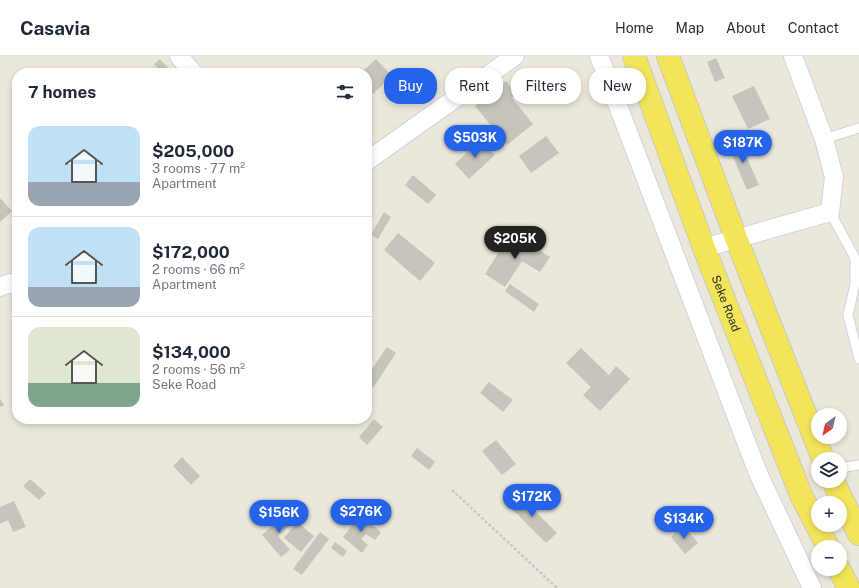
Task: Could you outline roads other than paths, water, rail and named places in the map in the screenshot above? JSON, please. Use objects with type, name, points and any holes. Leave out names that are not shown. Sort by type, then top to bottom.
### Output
[{"type":"main road","name":"Seke Road","points":[[634,56],[704,248],[801,495],[824,540]]},
{"type":"main road","points":[[668,56],[736,238],[820,452]]},
{"type":"main road","points":[[836,488],[859,534]]},
{"type":"main road","points":[[843,576],[849,588]]},
{"type":"street","points":[[179,56],[189,68]]},
{"type":"street","points":[[372,157],[515,56]]},
{"type":"street","points":[[599,56],[758,473],[812,588]]},
{"type":"street","points":[[704,248],[830,212],[834,177],[824,138],[793,56]]},
{"type":"street","points":[[0,287],[12,284]]},
{"type":"lane","points":[[824,138],[859,128]]},
{"type":"lane","points":[[830,212],[855,258],[855,284],[848,315],[859,359]]},
{"type":"lane","points":[[847,467],[859,465]]}]
